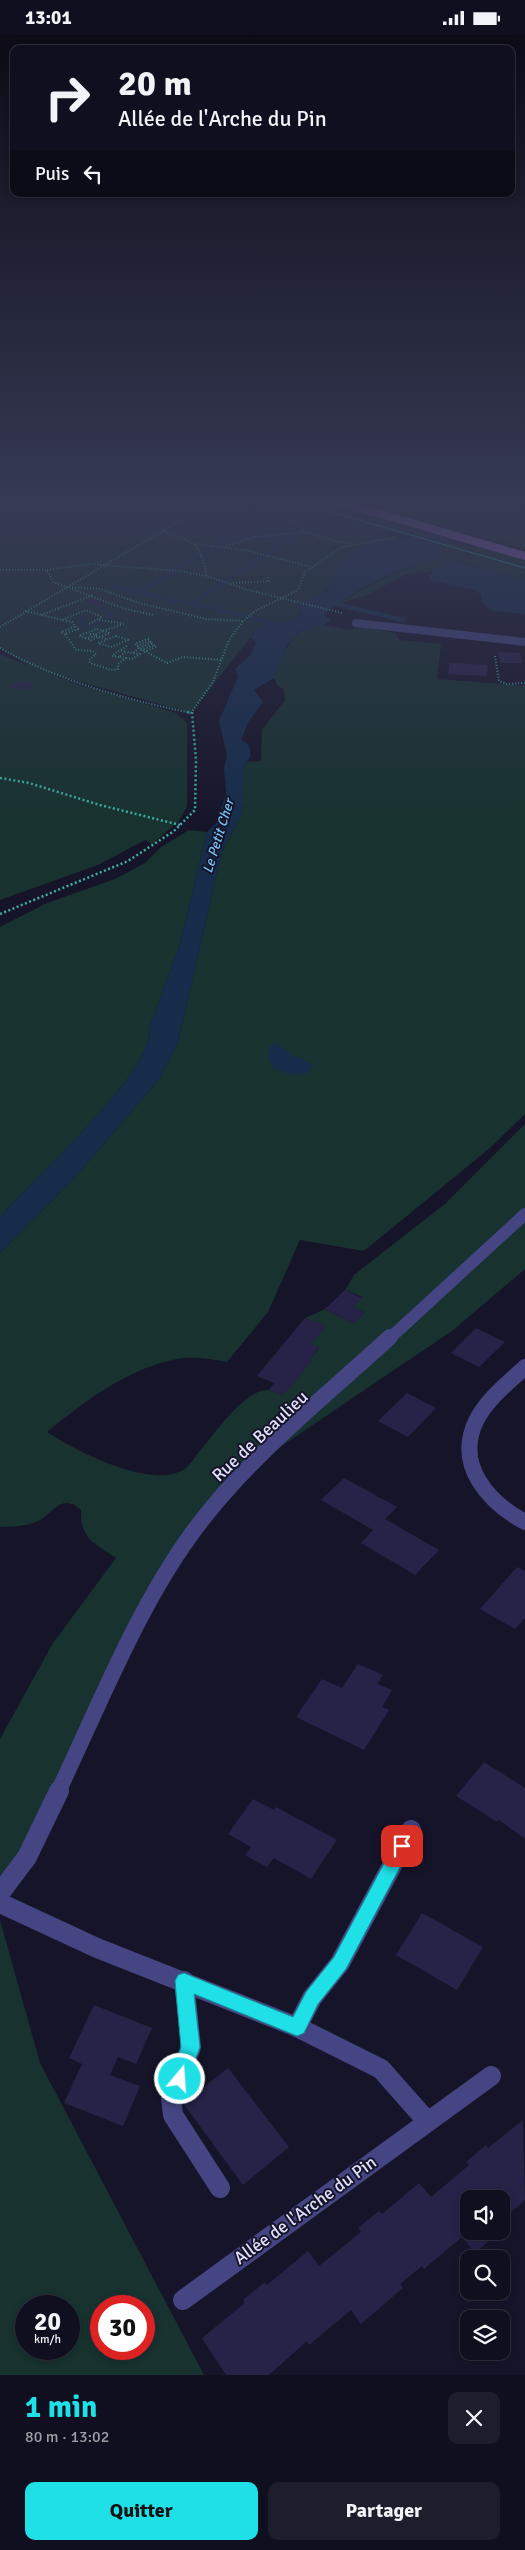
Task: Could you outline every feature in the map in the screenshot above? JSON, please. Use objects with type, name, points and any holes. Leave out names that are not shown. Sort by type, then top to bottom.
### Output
[{"type":"street","points":[[356,623],[492,640],[525,642]]},
{"type":"street","name":"Rue de Beaulieu","points":[[0,1893],[27,1857],[138,1624],[188,1539],[243,1472],[299,1424],[525,1214]]},
{"type":"street","points":[[525,1367],[488,1403],[476,1421],[468,1449],[470,1466],[483,1491],[500,1506],[525,1521]]},
{"type":"street","points":[[297,2027],[312,1998],[340,1963],[411,1830]]},
{"type":"street","points":[[0,1903],[97,1948],[297,2027],[381,2069],[427,2121]]},
{"type":"street","points":[[184,1981],[190,2047],[171,2098],[173,2115],[220,2188]]},
{"type":"street","name":"Allée de l'Arche du Pin","points":[[183,2300],[491,2076]]},
{"type":"path","points":[[40,615],[53,610]]},
{"type":"path","points":[[132,610],[154,615]]},
{"type":"path","points":[[167,610],[197,618],[243,621]]},
{"type":"path","points":[[0,915],[27,901],[107,873],[157,845],[181,825],[195,810],[196,760],[191,713],[213,682],[223,660],[229,640],[247,617],[261,610]]},
{"type":"path","points":[[0,627],[25,611],[72,622],[78,629],[61,632],[65,634],[76,651],[85,650],[96,653],[89,660],[93,665],[116,670],[119,667],[118,664],[126,658]]},
{"type":"path","points":[[62,620],[86,611],[102,617],[89,624]]},
{"type":"path","points":[[96,635],[124,624],[118,621],[107,622],[98,619]]},
{"type":"path","points":[[67,626],[83,634],[96,635],[107,639],[116,636],[128,640],[111,647],[98,643],[107,639]]},
{"type":"path","points":[[62,628],[67,630]]},
{"type":"path","points":[[83,634],[79,636],[85,638],[91,640],[110,633],[97,629],[85,638]]},
{"type":"path","points":[[65,634],[72,630]]},
{"type":"path","points":[[133,653],[140,649],[152,643],[148,639],[135,644],[140,649],[167,663],[183,657],[223,660]]},
{"type":"path","points":[[492,640],[498,681],[525,683]]},
{"type":"path","points":[[120,650],[140,654],[132,659],[112,656],[120,650],[128,645]]},
{"type":"path","points":[[0,648],[28,664],[52,674],[191,713]]},
{"type":"path","points":[[119,657],[126,652]]},
{"type":"path","points":[[0,778],[29,783],[100,805],[181,825]]},
{"type":"green space","points":[[0,610],[301,610],[302,613],[286,622],[267,621],[260,625],[191,713],[49,673],[77,684],[176,713],[187,723],[187,806],[179,821],[152,844],[145,840],[98,865],[0,900],[0,654],[31,667],[0,648]]},
{"type":"green space","points":[[313,626],[329,626],[349,630],[361,627],[396,633],[399,640],[441,644],[437,679],[525,686],[525,1114],[490,1148],[364,1251],[300,1240],[268,1312],[227,1362],[202,1358],[183,1358],[159,1363],[141,1370],[91,1398],[47,1432],[76,1449],[113,1465],[133,1471],[151,1475],[169,1475],[185,1469],[220,1425],[239,1405],[259,1392],[270,1390],[283,1395],[311,1361],[309,1360],[319,1348],[311,1344],[325,1326],[305,1318],[325,1309],[354,1323],[365,1312],[353,1307],[362,1297],[345,1290],[354,1275],[446,1203],[525,1124],[525,1269],[452,1331],[243,1472],[183,1546],[0,1893],[0,1739],[53,1643],[116,1558],[90,1539],[83,1528],[81,1510],[68,1503],[63,1503],[34,1523],[0,1527],[0,1253],[77,1175],[160,1078],[178,1042],[222,851],[241,816],[243,768],[247,762],[261,761],[262,730],[285,700],[284,690],[277,685],[274,678],[284,654],[298,634]]},
{"type":"green space","points":[[189,830],[207,832],[180,944],[150,1026],[146,1047],[133,1071],[113,1097],[89,1125],[0,1218],[0,927],[47,903],[115,879],[145,863],[160,848]]},
{"type":"green space","points":[[0,1920],[40,2063],[204,2375],[0,2375]]},
{"type":"water","points":[[99,610],[82,617],[88,627],[108,618],[103,610],[108,610],[115,618],[85,629],[77,618]]},
{"type":"water","name":"Le Petit Cher","points":[[301,610],[329,610],[324,615],[331,620],[323,626],[300,631],[287,645],[274,678],[254,690],[263,702],[249,721],[241,740],[249,745],[251,755],[243,768],[241,816],[222,851],[178,1042],[160,1078],[77,1175],[0,1253],[0,1218],[89,1125],[113,1097],[133,1071],[146,1047],[150,1026],[180,944],[207,832],[216,823],[226,794],[224,768],[227,755],[219,721],[238,677],[235,669],[251,654],[256,642],[250,638],[260,625],[267,621],[286,622],[302,614]]},
{"type":"water","points":[[525,610],[525,614],[493,611]]},
{"type":"water","points":[[275,1042],[294,1056],[311,1063],[312,1067],[309,1071],[305,1074],[294,1075],[273,1068],[269,1060],[269,1048]]},
{"type":"building","points":[[498,652],[520,653],[523,663],[501,663]]},
{"type":"building","points":[[450,663],[488,665],[487,676],[448,674]]},
{"type":"building","points":[[20,682],[32,683],[33,686],[24,690],[13,688],[12,685]]},
{"type":"building","points":[[345,1290],[362,1298],[353,1307],[365,1312],[354,1323],[325,1309]]},
{"type":"building","points":[[305,1318],[326,1326],[311,1344],[319,1347],[309,1360],[312,1361],[283,1395],[269,1390],[274,1383],[257,1376]]},
{"type":"building","points":[[476,1328],[505,1342],[479,1367],[451,1353]]},
{"type":"building","points":[[407,1393],[436,1408],[408,1437],[378,1421]]},
{"type":"building","points":[[344,1478],[397,1507],[385,1519],[439,1550],[415,1575],[361,1543],[373,1530],[321,1500]]},
{"type":"building","points":[[517,1567],[525,1571],[525,1618],[515,1629],[480,1609]]},
{"type":"building","points":[[358,1664],[383,1675],[377,1684],[392,1690],[382,1707],[389,1710],[364,1750],[296,1717],[322,1679],[342,1688]]},
{"type":"building","points":[[484,1762],[525,1788],[525,1839],[499,1820],[497,1822],[456,1796]]},
{"type":"building","points":[[253,1799],[274,1810],[276,1807],[337,1840],[311,1879],[274,1858],[267,1867],[245,1855],[251,1847],[228,1834]]},
{"type":"building","points":[[422,1913],[483,1947],[457,1990],[396,1955]]},
{"type":"building","points":[[94,2005],[152,2028],[136,2064],[118,2057],[110,2075],[140,2086],[123,2126],[64,2103],[82,2064],[69,2058]]},
{"type":"building","points":[[228,2068],[289,2147],[243,2185],[183,2103]]},
{"type":"building","points":[[523,2120],[525,2200],[510,2213],[510,2190],[460,2190],[460,2239],[424,2269],[422,2266],[400,2284],[403,2288],[361,2324],[351,2310],[309,2345],[307,2341],[269,2375],[226,2375],[202,2338],[245,2303],[243,2300],[265,2282],[267,2285],[308,2251],[319,2266],[361,2232],[358,2228],[379,2211],[382,2214],[419,2183],[431,2197],[469,2165],[466,2162],[486,2145],[488,2148]]},
{"type":"building","points":[[464,2240],[490,2240],[478,2250],[473,2250]]},
{"type":"waterway","points":[[219,610],[266,621]]},
{"type":"waterway","points":[[362,610],[403,620]]},
{"type":"route","points":[[180,2079],[190,2047],[184,1981],[297,2027],[312,1998],[340,1963],[402,1846]]}]
